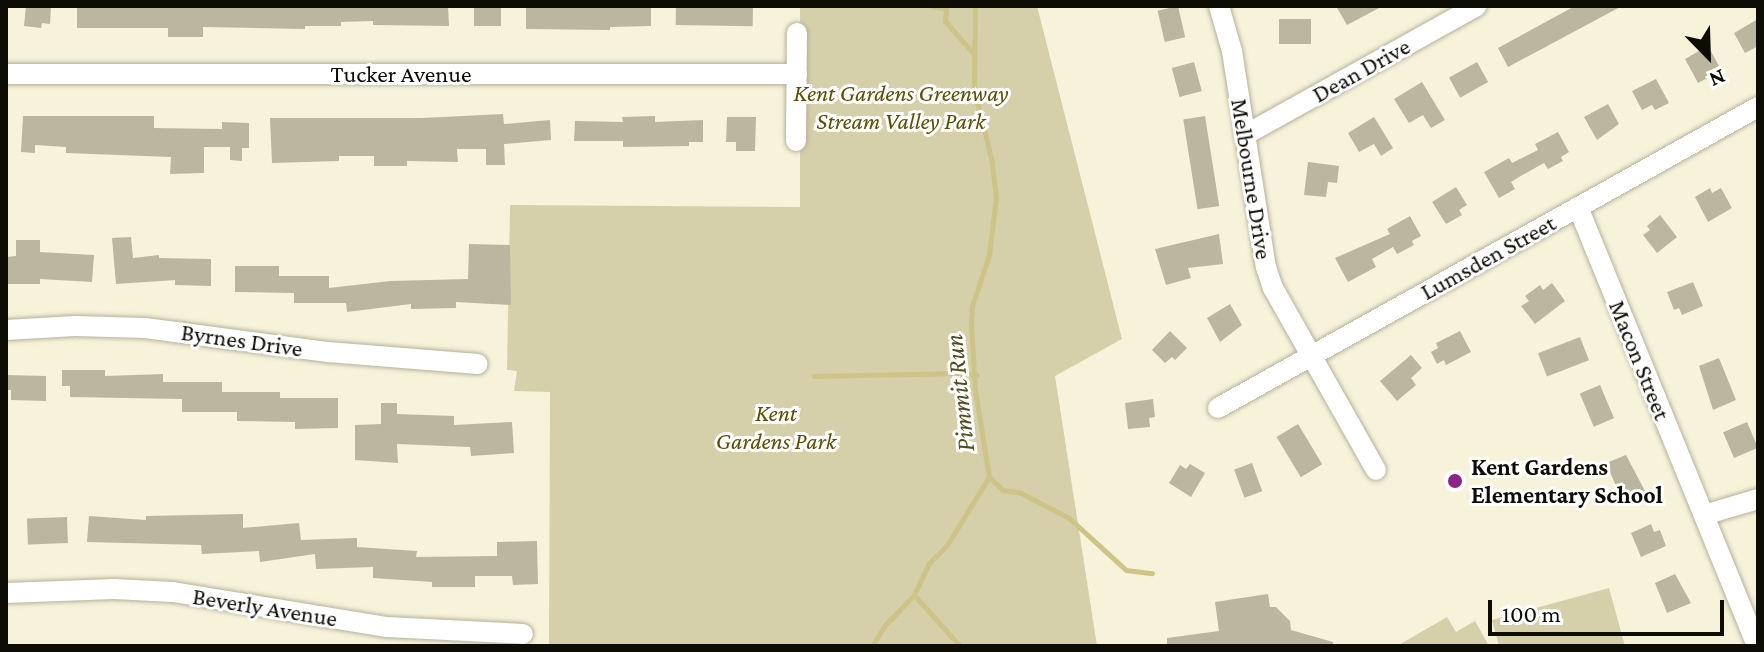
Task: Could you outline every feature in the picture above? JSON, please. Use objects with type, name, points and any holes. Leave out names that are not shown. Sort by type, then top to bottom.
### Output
[{"type":"street","name":"Melbourne Drive","points":[[1219,6],[1232,51],[1266,267],[1311,356],[1376,470]]},
{"type":"street","name":"Dean Drive","points":[[1245,135],[1477,6]]},
{"type":"street","points":[[796,141],[797,33]]},
{"type":"street","name":"Tucker Avenue","points":[[6,74],[797,74]]},
{"type":"street","name":"Lumsden Street","points":[[1218,408],[1758,107]]},
{"type":"street","name":"Macon Street","points":[[1578,207],[1757,646]]},
{"type":"street","name":"Byrnes Drive","points":[[6,330],[75,326],[145,328],[328,352],[478,364]]},
{"type":"street","points":[[1704,515],[1758,499]]},
{"type":"street","name":"Beverly Avenue","points":[[6,593],[114,589],[173,592],[387,627],[523,634]]},
{"type":"green space","name":"Kent Gardens Park","points":[[800,6],[1037,6],[1122,339],[1055,376],[1097,646],[549,646],[550,392],[514,391],[517,371],[507,370],[510,205],[800,207]]},
{"type":"green space","points":[[1609,588],[1625,646],[1499,646],[1492,620]]},
{"type":"green space","points":[[1447,617],[1456,632],[1475,621],[1489,646],[1397,646]]},
{"type":"building","points":[[26,6],[51,6],[50,24],[42,23],[41,28],[24,26]]},
{"type":"building","points":[[77,6],[448,6],[449,26],[373,25],[373,21],[341,22],[341,26],[305,26],[305,29],[203,27],[203,37],[168,37],[168,28],[77,28]]},
{"type":"building","points":[[474,6],[501,6],[501,26],[474,26]]},
{"type":"building","points":[[526,6],[651,6],[651,26],[610,27],[610,30],[526,29]]},
{"type":"building","points":[[676,6],[753,7],[753,26],[676,25]]},
{"type":"building","points":[[1178,6],[1185,37],[1165,42],[1158,11]]},
{"type":"building","points":[[1336,6],[1383,6],[1347,25]]},
{"type":"building","points":[[1575,6],[1622,6],[1508,67],[1498,48]]},
{"type":"building","points":[[1279,19],[1311,19],[1311,44],[1279,44]]},
{"type":"building","points":[[1758,19],[1758,46],[1745,53],[1734,33]]},
{"type":"building","points":[[1708,46],[1719,66],[1711,70],[1713,75],[1698,83],[1685,59]]},
{"type":"building","points":[[1194,62],[1202,91],[1180,97],[1172,68]]},
{"type":"building","points":[[1477,62],[1488,82],[1460,98],[1449,78]]},
{"type":"building","points":[[1656,79],[1669,103],[1655,110],[1652,105],[1642,110],[1632,91]]},
{"type":"building","points":[[1422,82],[1445,120],[1431,128],[1423,115],[1409,123],[1394,99]]},
{"type":"building","points":[[1608,104],[1619,124],[1597,140],[1584,117]]},
{"type":"building","points":[[503,114],[504,124],[550,120],[551,140],[504,144],[505,165],[486,165],[486,149],[457,149],[458,162],[407,161],[407,166],[374,166],[374,156],[339,156],[339,161],[272,163],[270,118],[422,118]]},
{"type":"building","points":[[23,116],[154,116],[154,128],[222,129],[222,122],[249,123],[249,148],[242,148],[242,161],[230,160],[230,147],[204,147],[204,173],[170,174],[171,157],[66,153],[66,147],[35,145],[35,153],[21,152]]},
{"type":"building","points":[[655,116],[655,122],[703,120],[703,142],[689,142],[689,146],[623,147],[623,141],[574,141],[575,121],[623,122],[622,117]]},
{"type":"building","points":[[1205,116],[1219,206],[1198,209],[1183,119]]},
{"type":"building","points":[[727,117],[756,117],[755,151],[736,151],[736,142],[726,142]]},
{"type":"building","points":[[1374,117],[1393,148],[1381,156],[1374,144],[1359,152],[1348,133]]},
{"type":"building","points":[[1558,132],[1569,152],[1561,157],[1563,161],[1548,169],[1544,163],[1519,177],[1511,182],[1515,189],[1499,198],[1484,172],[1509,158],[1512,163],[1538,150],[1535,144]]},
{"type":"building","points":[[1308,162],[1339,166],[1337,183],[1328,182],[1326,197],[1304,195]]},
{"type":"building","points":[[1456,187],[1467,205],[1459,210],[1462,215],[1446,224],[1432,202]]},
{"type":"building","points":[[1710,188],[1712,193],[1721,188],[1732,208],[1708,222],[1695,197]]},
{"type":"building","points":[[1660,215],[1677,237],[1657,253],[1643,235],[1650,230],[1647,226]]},
{"type":"building","points":[[1410,216],[1421,236],[1412,241],[1414,245],[1397,254],[1393,247],[1372,259],[1376,267],[1348,282],[1335,258],[1390,234],[1387,229]]},
{"type":"building","points":[[1219,234],[1223,264],[1188,268],[1191,278],[1166,285],[1155,249]]},
{"type":"building","points":[[131,237],[133,258],[159,255],[159,258],[211,259],[211,286],[175,285],[175,280],[116,284],[112,238]]},
{"type":"building","points":[[16,240],[40,240],[40,252],[94,255],[92,282],[40,279],[40,284],[6,284],[6,257],[16,256]]},
{"type":"building","points":[[469,244],[510,245],[511,305],[456,302],[456,308],[411,309],[411,304],[347,312],[346,303],[294,303],[294,293],[235,292],[235,266],[279,266],[279,276],[329,276],[329,288],[390,281],[468,279]]},
{"type":"building","points":[[1693,282],[1703,306],[1682,315],[1679,308],[1674,310],[1667,292]]},
{"type":"building","points":[[1552,283],[1565,301],[1535,324],[1521,306],[1529,301],[1525,296],[1540,285],[1543,290]]},
{"type":"building","points":[[1230,304],[1242,325],[1220,342],[1207,318]]},
{"type":"building","points":[[1170,331],[1187,348],[1175,360],[1172,357],[1165,363],[1152,350]]},
{"type":"building","points":[[1460,331],[1471,352],[1446,365],[1444,360],[1437,364],[1431,352],[1438,348],[1436,343]]},
{"type":"building","points":[[1580,337],[1589,360],[1547,376],[1538,353]]},
{"type":"building","points":[[1411,355],[1422,368],[1411,378],[1416,385],[1397,401],[1380,381]]},
{"type":"building","points":[[1719,358],[1736,400],[1713,410],[1699,366]]},
{"type":"building","points":[[62,370],[105,370],[105,376],[163,374],[163,382],[222,382],[222,392],[280,392],[280,398],[338,398],[338,428],[295,429],[295,422],[237,421],[237,412],[182,412],[182,399],[70,397],[70,386],[62,386]]},
{"type":"building","points":[[6,375],[46,376],[46,401],[11,400],[11,390],[6,390]]},
{"type":"building","points":[[1600,385],[1614,418],[1594,427],[1580,394]]},
{"type":"building","points":[[1153,399],[1155,417],[1149,418],[1150,427],[1128,429],[1125,403]]},
{"type":"building","points":[[381,403],[397,403],[397,414],[454,416],[454,425],[512,422],[514,453],[471,456],[470,447],[397,444],[398,463],[355,460],[355,425],[381,424]]},
{"type":"building","points":[[1747,422],[1758,448],[1734,458],[1723,432]]},
{"type":"building","points":[[1298,424],[1322,464],[1301,477],[1277,437]]},
{"type":"building","points":[[1626,455],[1646,493],[1623,502],[1606,463]]},
{"type":"building","points":[[1252,463],[1262,491],[1244,498],[1234,469]]},
{"type":"building","points":[[1190,464],[1205,473],[1191,497],[1169,483],[1180,465],[1186,469]]},
{"type":"building","points":[[243,514],[243,528],[299,523],[301,540],[357,538],[357,547],[417,551],[416,557],[497,556],[497,542],[537,541],[538,584],[513,585],[512,576],[475,576],[475,587],[432,587],[432,582],[373,578],[373,567],[316,569],[315,554],[260,562],[259,551],[202,554],[201,545],[87,542],[89,516],[146,520],[146,516]]},
{"type":"building","points":[[67,517],[68,543],[28,544],[27,518]]},
{"type":"building","points":[[1651,524],[1654,532],[1660,530],[1666,546],[1641,557],[1631,533]]},
{"type":"building","points":[[1675,574],[1691,603],[1667,613],[1655,583]]},
{"type":"building","points":[[1268,594],[1270,607],[1276,607],[1290,621],[1291,630],[1333,642],[1333,646],[1167,646],[1167,638],[1219,631],[1215,602]]},
{"type":"waterway","points":[[932,6],[946,9],[945,21],[973,53]]},
{"type":"waterway","name":"Pimmit Run","points":[[872,646],[886,624],[914,595],[929,563],[947,545],[989,477],[975,390],[971,325],[972,306],[989,255],[996,197],[992,162],[974,89],[975,6]]},
{"type":"waterway","points":[[814,376],[977,375]]},
{"type":"waterway","points":[[989,477],[1003,490],[1021,493],[1069,518],[1126,570],[1152,573]]},
{"type":"waterway","points":[[914,595],[960,646]]},
{"type":"place","name":"Kent Gardens Elementary School","points":[[1455,481]]},
{"type":"park label","name":"Kent Gardens Greenway Stream Valley Park","points":[[901,107]]}]
